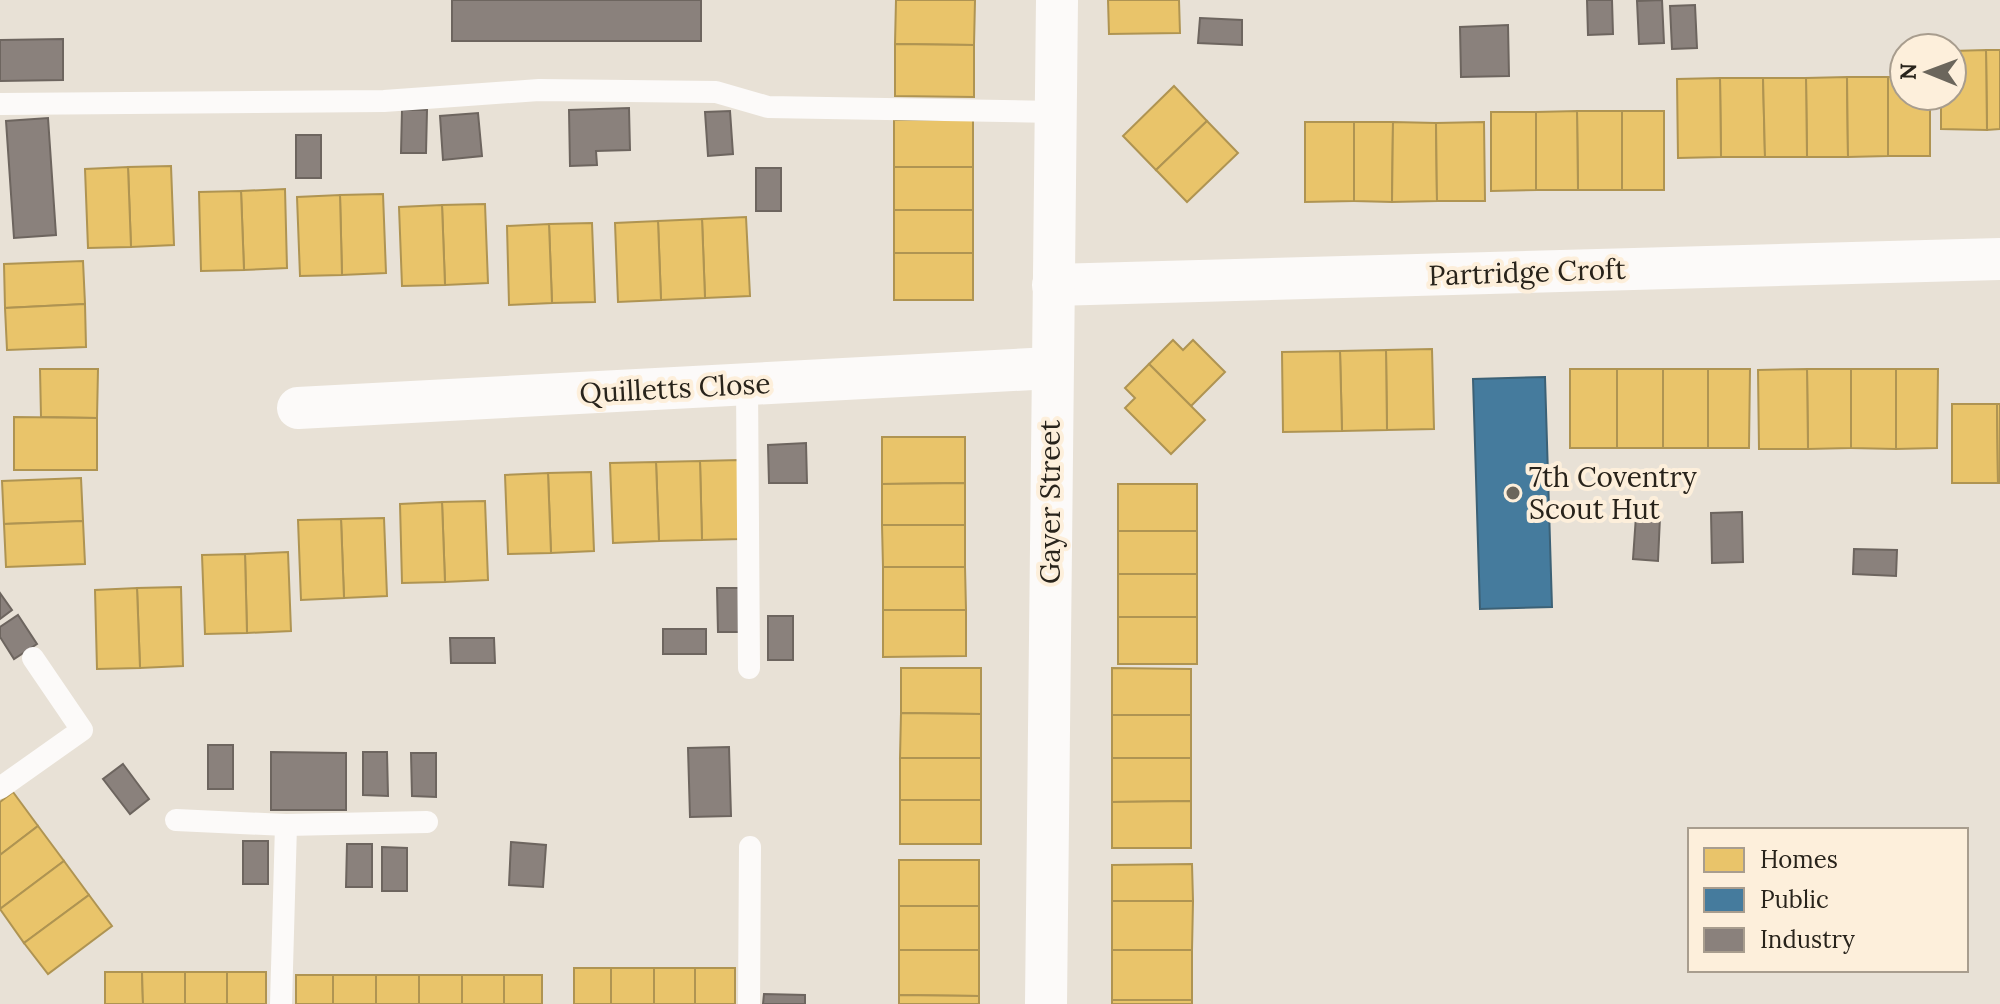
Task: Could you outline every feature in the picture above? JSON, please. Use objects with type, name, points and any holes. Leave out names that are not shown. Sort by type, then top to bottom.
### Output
[{"type":"street","name":"Gayer Street","points":[[1046,1004],[1057,0]]},
{"type":"street","name":"Partridge Croft","points":[[1053,285],[2000,259]]},
{"type":"street","name":"Quilletts Close","points":[[298,408],[1051,368]]},
{"type":"lane","points":[[0,104],[384,101],[539,90],[716,92],[768,107],[1055,112]]},
{"type":"lane","points":[[747,384],[749,668]]},
{"type":"lane","points":[[0,788],[82,730],[33,658]]},
{"type":"lane","points":[[176,820],[286,825],[427,822]]},
{"type":"lane","points":[[281,1004],[286,825]]},
{"type":"lane","points":[[749,1004],[750,847]]},
{"type":"building: Homes","points":[[896,0],[975,0],[974,45],[895,44]]},
{"type":"building: Homes","points":[[1108,0],[1179,0],[1180,33],[1109,34]]},
{"type":"building: Homes","points":[[895,44],[974,45],[974,97],[895,96]]},
{"type":"building: Homes","points":[[1986,50],[2000,50],[2000,129],[1987,130]]},
{"type":"building: Homes","points":[[1986,50],[1987,130],[1941,129],[1941,112],[1968,112],[1968,51]]},
{"type":"building: Homes","points":[[1847,77],[1848,157],[1807,157],[1806,78]]},
{"type":"building: Homes","points":[[1847,77],[1888,77],[1888,156],[1848,157]]},
{"type":"building: Homes","points":[[1720,78],[1763,78],[1765,157],[1721,157]]},
{"type":"building: Homes","points":[[1720,78],[1721,157],[1678,158],[1677,79]]},
{"type":"building: Homes","points":[[1763,78],[1806,78],[1807,157],[1765,157]]},
{"type":"building: Homes","points":[[1174,86],[1207,121],[1156,170],[1123,136]]},
{"type":"building: Homes","points":[[1577,111],[1622,111],[1622,190],[1578,190]]},
{"type":"building: Homes","points":[[1577,111],[1578,190],[1536,190],[1536,112]]},
{"type":"building: Homes","points":[[1622,111],[1664,111],[1664,190],[1622,190]]},
{"type":"building: Homes","points":[[1491,112],[1536,112],[1536,190],[1491,191]]},
{"type":"building: Homes","points":[[1888,112],[1930,112],[1930,156],[1888,156]]},
{"type":"building: Homes","points":[[894,120],[973,120],[973,167],[894,167]]},
{"type":"building: Homes","points":[[1207,121],[1238,153],[1187,202],[1156,170]]},
{"type":"building: Homes","points":[[1305,122],[1354,122],[1354,201],[1305,202]]},
{"type":"building: Homes","points":[[1354,122],[1393,122],[1392,202],[1354,201]]},
{"type":"building: Homes","points":[[1393,122],[1436,123],[1437,201],[1392,202]]},
{"type":"building: Homes","points":[[1484,122],[1485,201],[1437,201],[1436,123]]},
{"type":"building: Homes","points":[[171,166],[174,245],[131,247],[128,167]]},
{"type":"building: Homes","points":[[128,167],[131,247],[88,248],[85,169]]},
{"type":"building: Homes","points":[[894,167],[973,167],[973,210],[894,210]]},
{"type":"building: Homes","points":[[285,189],[287,268],[244,270],[241,191]]},
{"type":"building: Homes","points":[[241,191],[244,270],[201,271],[199,192]]},
{"type":"building: Homes","points":[[383,194],[386,273],[342,275],[340,195]]},
{"type":"building: Homes","points":[[340,195],[342,275],[300,276],[297,197]]},
{"type":"building: Homes","points":[[485,204],[488,283],[445,285],[442,205]]},
{"type":"building: Homes","points":[[442,205],[445,285],[402,286],[399,207]]},
{"type":"building: Homes","points":[[894,210],[973,210],[973,253],[894,253]]},
{"type":"building: Homes","points":[[746,217],[750,296],[705,298],[702,219]]},
{"type":"building: Homes","points":[[702,219],[705,298],[661,300],[658,221]]},
{"type":"building: Homes","points":[[658,221],[661,300],[618,302],[615,223]]},
{"type":"building: Homes","points":[[592,223],[595,302],[552,303],[549,224]]},
{"type":"building: Homes","points":[[549,224],[552,303],[509,305],[507,226]]},
{"type":"building: Homes","points":[[894,253],[973,253],[973,300],[894,300]]},
{"type":"building: Homes","points":[[83,261],[85,304],[5,308],[4,264]]},
{"type":"building: Homes","points":[[85,304],[86,347],[7,350],[5,308]]},
{"type":"building: Homes","points":[[1173,340],[1183,350],[1193,340],[1225,372],[1191,406],[1149,364]]},
{"type":"building: Homes","points":[[1432,349],[1434,429],[1387,430],[1386,350]]},
{"type":"building: Homes","points":[[1386,350],[1387,430],[1342,431],[1340,351]]},
{"type":"building: Homes","points":[[1340,351],[1342,431],[1283,432],[1282,352]]},
{"type":"building: Homes","points":[[1149,364],[1205,420],[1171,454],[1125,408],[1135,398],[1125,388]]},
{"type":"building: Homes","points":[[40,369],[98,369],[97,418],[41,417]]},
{"type":"building: Homes","points":[[1570,369],[1617,369],[1617,448],[1570,448]]},
{"type":"building: Homes","points":[[1617,369],[1663,369],[1663,448],[1617,448]]},
{"type":"building: Homes","points":[[1663,369],[1708,369],[1708,448],[1663,448]]},
{"type":"building: Homes","points":[[1708,369],[1750,369],[1749,448],[1708,448]]},
{"type":"building: Homes","points":[[1807,369],[1851,369],[1851,448],[1808,449]]},
{"type":"building: Homes","points":[[1807,369],[1808,449],[1759,449],[1758,370]]},
{"type":"building: Homes","points":[[1851,369],[1896,369],[1896,449],[1851,448]]},
{"type":"building: Homes","points":[[1896,369],[1938,369],[1937,448],[1896,449]]},
{"type":"building: Homes","points":[[1952,404],[1997,404],[1998,483],[1952,483]]},
{"type":"building: Homes","points":[[1997,404],[2000,404],[2000,483],[1998,483]]},
{"type":"building: Homes","points":[[14,417],[97,418],[97,470],[14,470]]},
{"type":"building: Homes","points":[[882,437],[965,437],[965,483],[882,484]]},
{"type":"building: Homes","points":[[739,460],[741,539],[702,540],[700,461]]},
{"type":"building: Homes","points":[[700,461],[702,540],[659,541],[656,462]]},
{"type":"building: Homes","points":[[656,462],[659,541],[613,543],[610,463]]},
{"type":"building: Homes","points":[[591,472],[594,551],[551,553],[548,473]]},
{"type":"building: Homes","points":[[548,473],[551,553],[508,554],[505,475]]},
{"type":"building: Homes","points":[[81,478],[83,521],[4,524],[2,481]]},
{"type":"building: Homes","points":[[965,483],[965,525],[882,525],[882,484]]},
{"type":"building: Homes","points":[[1118,484],[1197,484],[1197,531],[1118,531]]},
{"type":"building: Homes","points":[[485,501],[488,580],[445,582],[442,502]]},
{"type":"building: Homes","points":[[442,502],[445,582],[402,583],[400,504]]},
{"type":"building: Homes","points":[[384,518],[387,596],[344,598],[341,519]]},
{"type":"building: Homes","points":[[341,519],[344,598],[301,600],[298,520]]},
{"type":"building: Homes","points":[[83,521],[85,564],[6,567],[4,524]]},
{"type":"building: Homes","points":[[882,525],[965,525],[965,567],[883,567]]},
{"type":"building: Homes","points":[[1118,531],[1197,531],[1197,574],[1118,574]]},
{"type":"building: Homes","points":[[288,552],[291,631],[247,633],[245,554]]},
{"type":"building: Homes","points":[[245,554],[247,633],[205,634],[202,555]]},
{"type":"building: Homes","points":[[883,567],[965,567],[966,610],[883,610]]},
{"type":"building: Homes","points":[[1118,574],[1197,574],[1197,617],[1118,617]]},
{"type":"building: Homes","points":[[181,587],[183,666],[140,668],[137,588]]},
{"type":"building: Homes","points":[[137,588],[140,668],[97,669],[95,590]]},
{"type":"building: Homes","points":[[883,610],[966,610],[966,656],[883,657]]},
{"type":"building: Homes","points":[[1118,617],[1197,617],[1197,664],[1118,664]]},
{"type":"building: Homes","points":[[901,668],[981,668],[981,714],[901,713]]},
{"type":"building: Homes","points":[[1112,668],[1191,669],[1191,715],[1112,715]]},
{"type":"building: Homes","points":[[901,713],[981,714],[981,758],[900,758]]},
{"type":"building: Homes","points":[[1112,715],[1191,715],[1191,758],[1112,758]]},
{"type":"building: Homes","points":[[900,758],[981,758],[981,800],[900,800]]},
{"type":"building: Homes","points":[[1112,758],[1191,758],[1191,801],[1112,802]]},
{"type":"building: Homes","points":[[13,792],[38,826],[0,855],[0,802]]},
{"type":"building: Homes","points":[[900,800],[981,800],[981,844],[900,844]]},
{"type":"building: Homes","points":[[1191,801],[1191,848],[1112,848],[1112,802]]},
{"type":"building: Homes","points":[[38,826],[64,861],[0,909],[0,855]]},
{"type":"building: Homes","points":[[899,860],[979,860],[979,906],[899,906]]},
{"type":"building: Homes","points":[[64,861],[89,895],[24,943],[0,909]]},
{"type":"building: Homes","points":[[1192,864],[1193,901],[1112,901],[1112,865]]},
{"type":"building: Homes","points":[[89,895],[112,926],[48,974],[24,943]]},
{"type":"building: Homes","points":[[1112,901],[1193,901],[1192,950],[1112,950]]},
{"type":"building: Homes","points":[[899,906],[979,906],[979,950],[899,950]]},
{"type":"building: Homes","points":[[899,950],[979,950],[979,996],[899,995]]},
{"type":"building: Homes","points":[[1112,950],[1192,950],[1192,1000],[1112,1000]]},
{"type":"building: Homes","points":[[574,968],[611,968],[611,1004],[574,1004]]},
{"type":"building: Homes","points":[[611,968],[654,968],[654,1004],[611,1004]]},
{"type":"building: Homes","points":[[654,968],[695,968],[695,1004],[654,1004]]},
{"type":"building: Homes","points":[[695,968],[735,968],[735,1004],[695,1004]]},
{"type":"building: Homes","points":[[105,972],[142,972],[143,1004],[105,1004]]},
{"type":"building: Homes","points":[[142,972],[185,972],[185,1004],[143,1004]]},
{"type":"building: Homes","points":[[185,972],[227,972],[227,1004],[185,1004]]},
{"type":"building: Homes","points":[[227,972],[266,972],[266,1004],[227,1004]]},
{"type":"building: Homes","points":[[296,975],[333,975],[333,1004],[296,1004]]},
{"type":"building: Homes","points":[[333,975],[376,975],[376,1004],[333,1004]]},
{"type":"building: Homes","points":[[376,975],[419,975],[419,1004],[376,1004]]},
{"type":"building: Homes","points":[[419,975],[462,975],[462,1004],[419,1004]]},
{"type":"building: Homes","points":[[462,975],[504,975],[504,1004],[462,1004]]},
{"type":"building: Homes","points":[[504,975],[542,975],[542,1004],[504,1004]]},
{"type":"building: Homes","points":[[899,995],[979,996],[979,1004],[899,1004]]},
{"type":"building: Homes","points":[[1112,1000],[1192,1000],[1192,1004],[1112,1004]]},
{"type":"building: Public","name":"7th Coventry Scout Hut","points":[[1545,377],[1552,607],[1480,609],[1473,379]]},
{"type":"building: Industry","points":[[452,0],[701,0],[701,41],[452,41]]},
{"type":"building: Industry","points":[[1587,0],[1612,0],[1613,34],[1588,35]]},
{"type":"building: Industry","points":[[1662,0],[1664,43],[1639,44],[1637,1]]},
{"type":"building: Industry","points":[[1695,5],[1697,48],[1672,49],[1670,6]]},
{"type":"building: Industry","points":[[1200,18],[1242,20],[1242,45],[1198,43]]},
{"type":"building: Industry","points":[[1508,25],[1509,76],[1461,77],[1460,27]]},
{"type":"building: Industry","points":[[63,39],[63,80],[0,81],[0,40]]},
{"type":"building: Industry","points":[[629,108],[630,150],[596,151],[597,165],[570,166],[569,110]]},
{"type":"building: Industry","points":[[402,110],[427,110],[426,153],[401,153]]},
{"type":"building: Industry","points":[[730,111],[733,154],[708,156],[705,112]]},
{"type":"building: Industry","points":[[478,113],[482,156],[443,160],[440,116]]},
{"type":"building: Industry","points":[[48,118],[56,235],[14,238],[6,121]]},
{"type":"building: Industry","points":[[296,135],[321,135],[321,178],[296,178]]},
{"type":"building: Industry","points":[[756,168],[781,168],[781,211],[756,211]]},
{"type":"building: Industry","points":[[806,443],[807,483],[769,483],[768,445]]},
{"type":"building: Industry","points":[[1742,512],[1743,562],[1712,563],[1711,513]]},
{"type":"building: Industry","points":[[1636,516],[1660,517],[1658,561],[1633,559]]},
{"type":"building: Industry","points":[[1854,549],[1897,550],[1896,576],[1853,574]]},
{"type":"building: Industry","points":[[717,588],[743,588],[742,632],[718,632]]},
{"type":"building: Industry","points":[[0,593],[12,610],[0,619]]},
{"type":"building: Industry","points":[[18,615],[37,644],[14,659],[0,637],[0,627]]},
{"type":"building: Industry","points":[[768,616],[793,616],[793,660],[768,660]]},
{"type":"building: Industry","points":[[663,629],[706,629],[706,654],[663,654]]},
{"type":"building: Industry","points":[[450,638],[494,638],[495,663],[451,663]]},
{"type":"building: Industry","points":[[208,745],[233,745],[233,789],[208,789]]},
{"type":"building: Industry","points":[[729,747],[731,816],[690,817],[688,748]]},
{"type":"building: Industry","points":[[271,752],[346,753],[346,810],[271,810]]},
{"type":"building: Industry","points":[[363,752],[387,752],[388,796],[363,795]]},
{"type":"building: Industry","points":[[411,753],[436,753],[436,797],[412,796]]},
{"type":"building: Industry","points":[[123,764],[149,799],[130,814],[103,779]]},
{"type":"building: Industry","points":[[243,841],[268,841],[268,884],[243,884]]},
{"type":"building: Industry","points":[[511,842],[546,845],[543,887],[509,885]]},
{"type":"building: Industry","points":[[347,844],[372,844],[372,887],[346,887]]},
{"type":"building: Industry","points":[[382,847],[407,848],[407,891],[382,891]]},
{"type":"building: Industry","points":[[764,994],[805,995],[805,1004],[763,1004]]},
{"type":"place","name":"7th Coventry Scout Hut","points":[[1513,493]]}]
